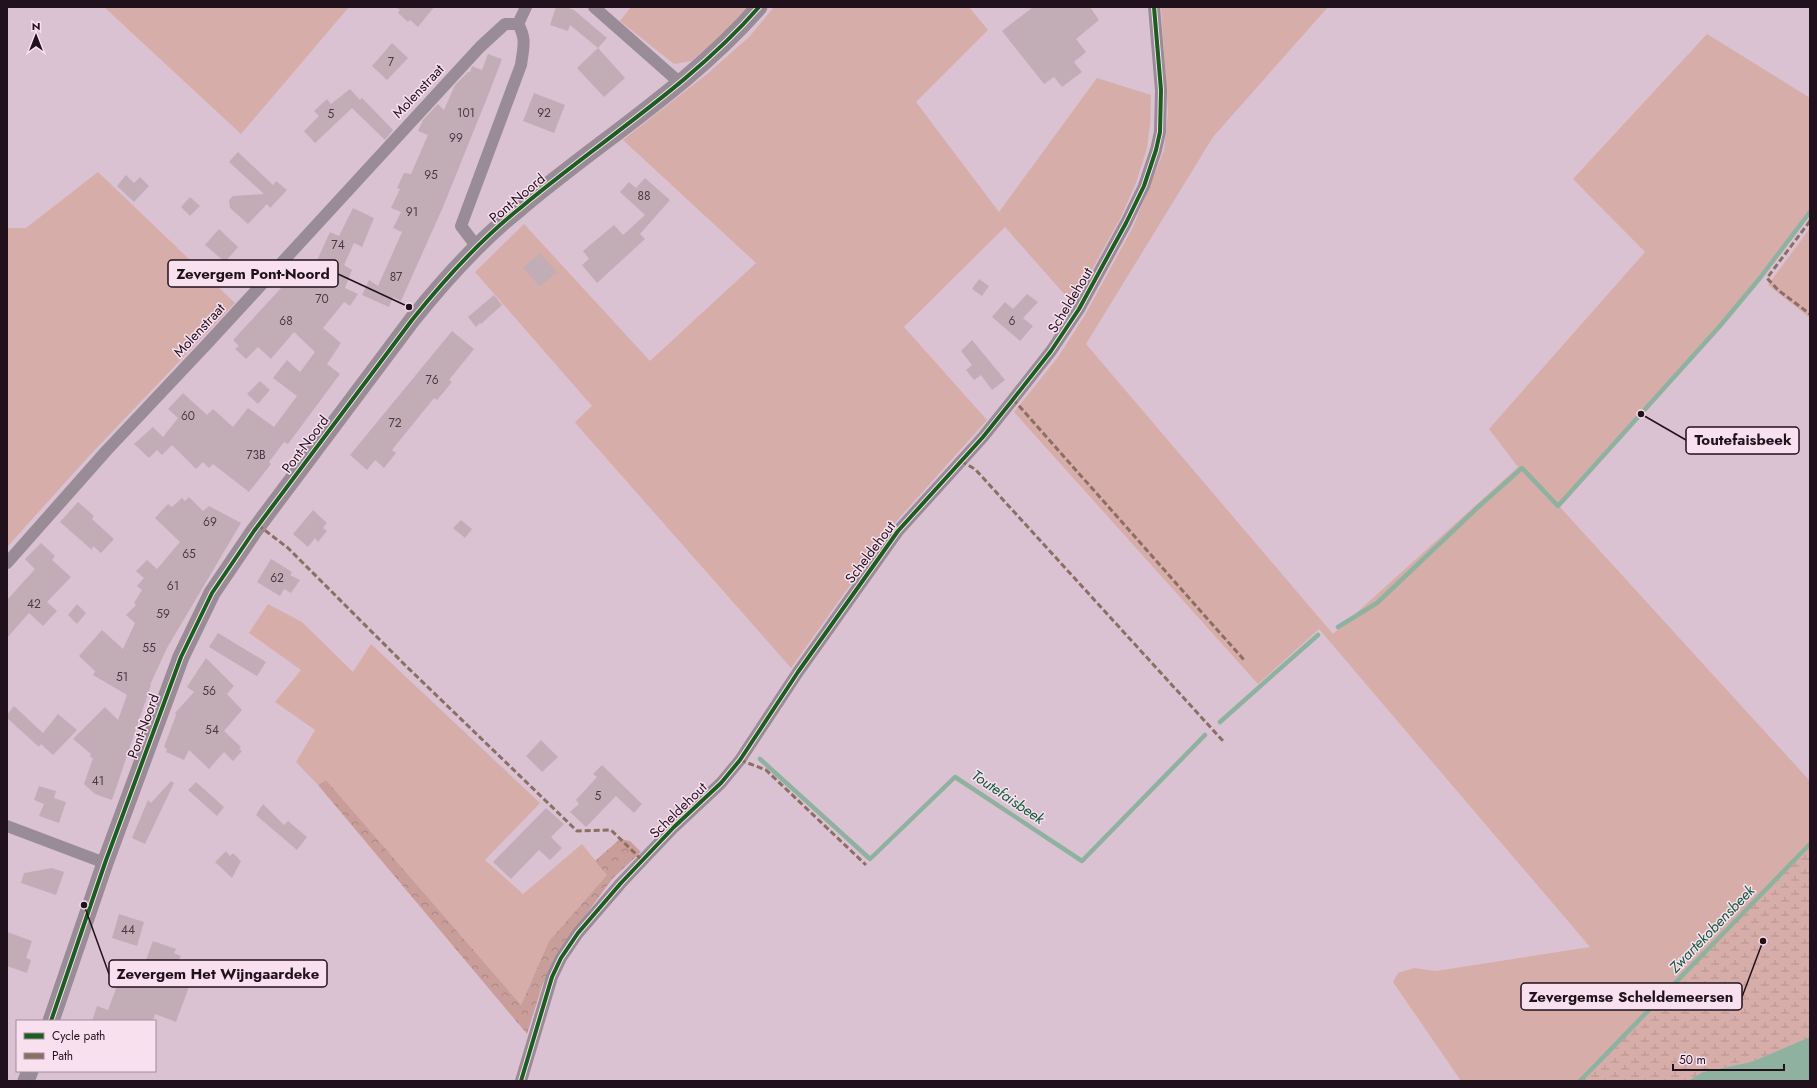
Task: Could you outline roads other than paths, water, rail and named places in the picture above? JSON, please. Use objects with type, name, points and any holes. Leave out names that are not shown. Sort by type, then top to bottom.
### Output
[{"type":"street","points":[[518,24],[526,7]]},
{"type":"street","points":[[594,7],[680,82]]},
{"type":"street","name":"Pont-Noord","points":[[51,1020],[104,863],[181,657],[212,593],[254,531],[412,320],[435,291],[477,247],[518,209],[680,82],[718,49],[759,7]]},
{"type":"street","name":"Scheldehout","points":[[521,1081],[552,977],[561,958],[578,933],[621,883],[674,827],[721,783],[740,760],[798,672],[898,531],[1002,414],[1051,351],[1079,309],[1126,224],[1144,186],[1156,150],[1160,132],[1161,98],[1154,7]]},
{"type":"street","name":"Molenstraat","points":[[7,563],[112,444],[206,345],[480,47],[505,24],[518,24]]},
{"type":"street","name":"Pont-Noord","points":[[477,247],[461,226],[520,65],[524,43],[524,33],[518,24]]},
{"type":"street","points":[[7,826],[104,863]]},
{"type":"waterway","name":"Toutefaisbeek","points":[[1338,627],[1377,603],[1476,509],[1522,468],[1558,506],[1720,326],[1760,278],[1810,212]]},
{"type":"waterway","name":"Toutefaisbeek","points":[[1220,722],[1318,635]]},
{"type":"waterway","name":"Toutefaisbeek","points":[[760,759],[870,859],[955,777],[1082,861],[1205,735]]},
{"type":"waterway","name":"Zwartekobensbeek","points":[[1580,1081],[1810,844]]},
{"type":"place","name":"Zevergem Pont-Noord","points":[[409,307]]},
{"type":"place","name":"Toutefaisbeek","points":[[1641,414]]},
{"type":"place","name":"Zevergem Het Wijngaardeke","points":[[84,905]]},
{"type":"place","name":"Zevergemse Scheldemeersen","points":[[1763,941]]}]
